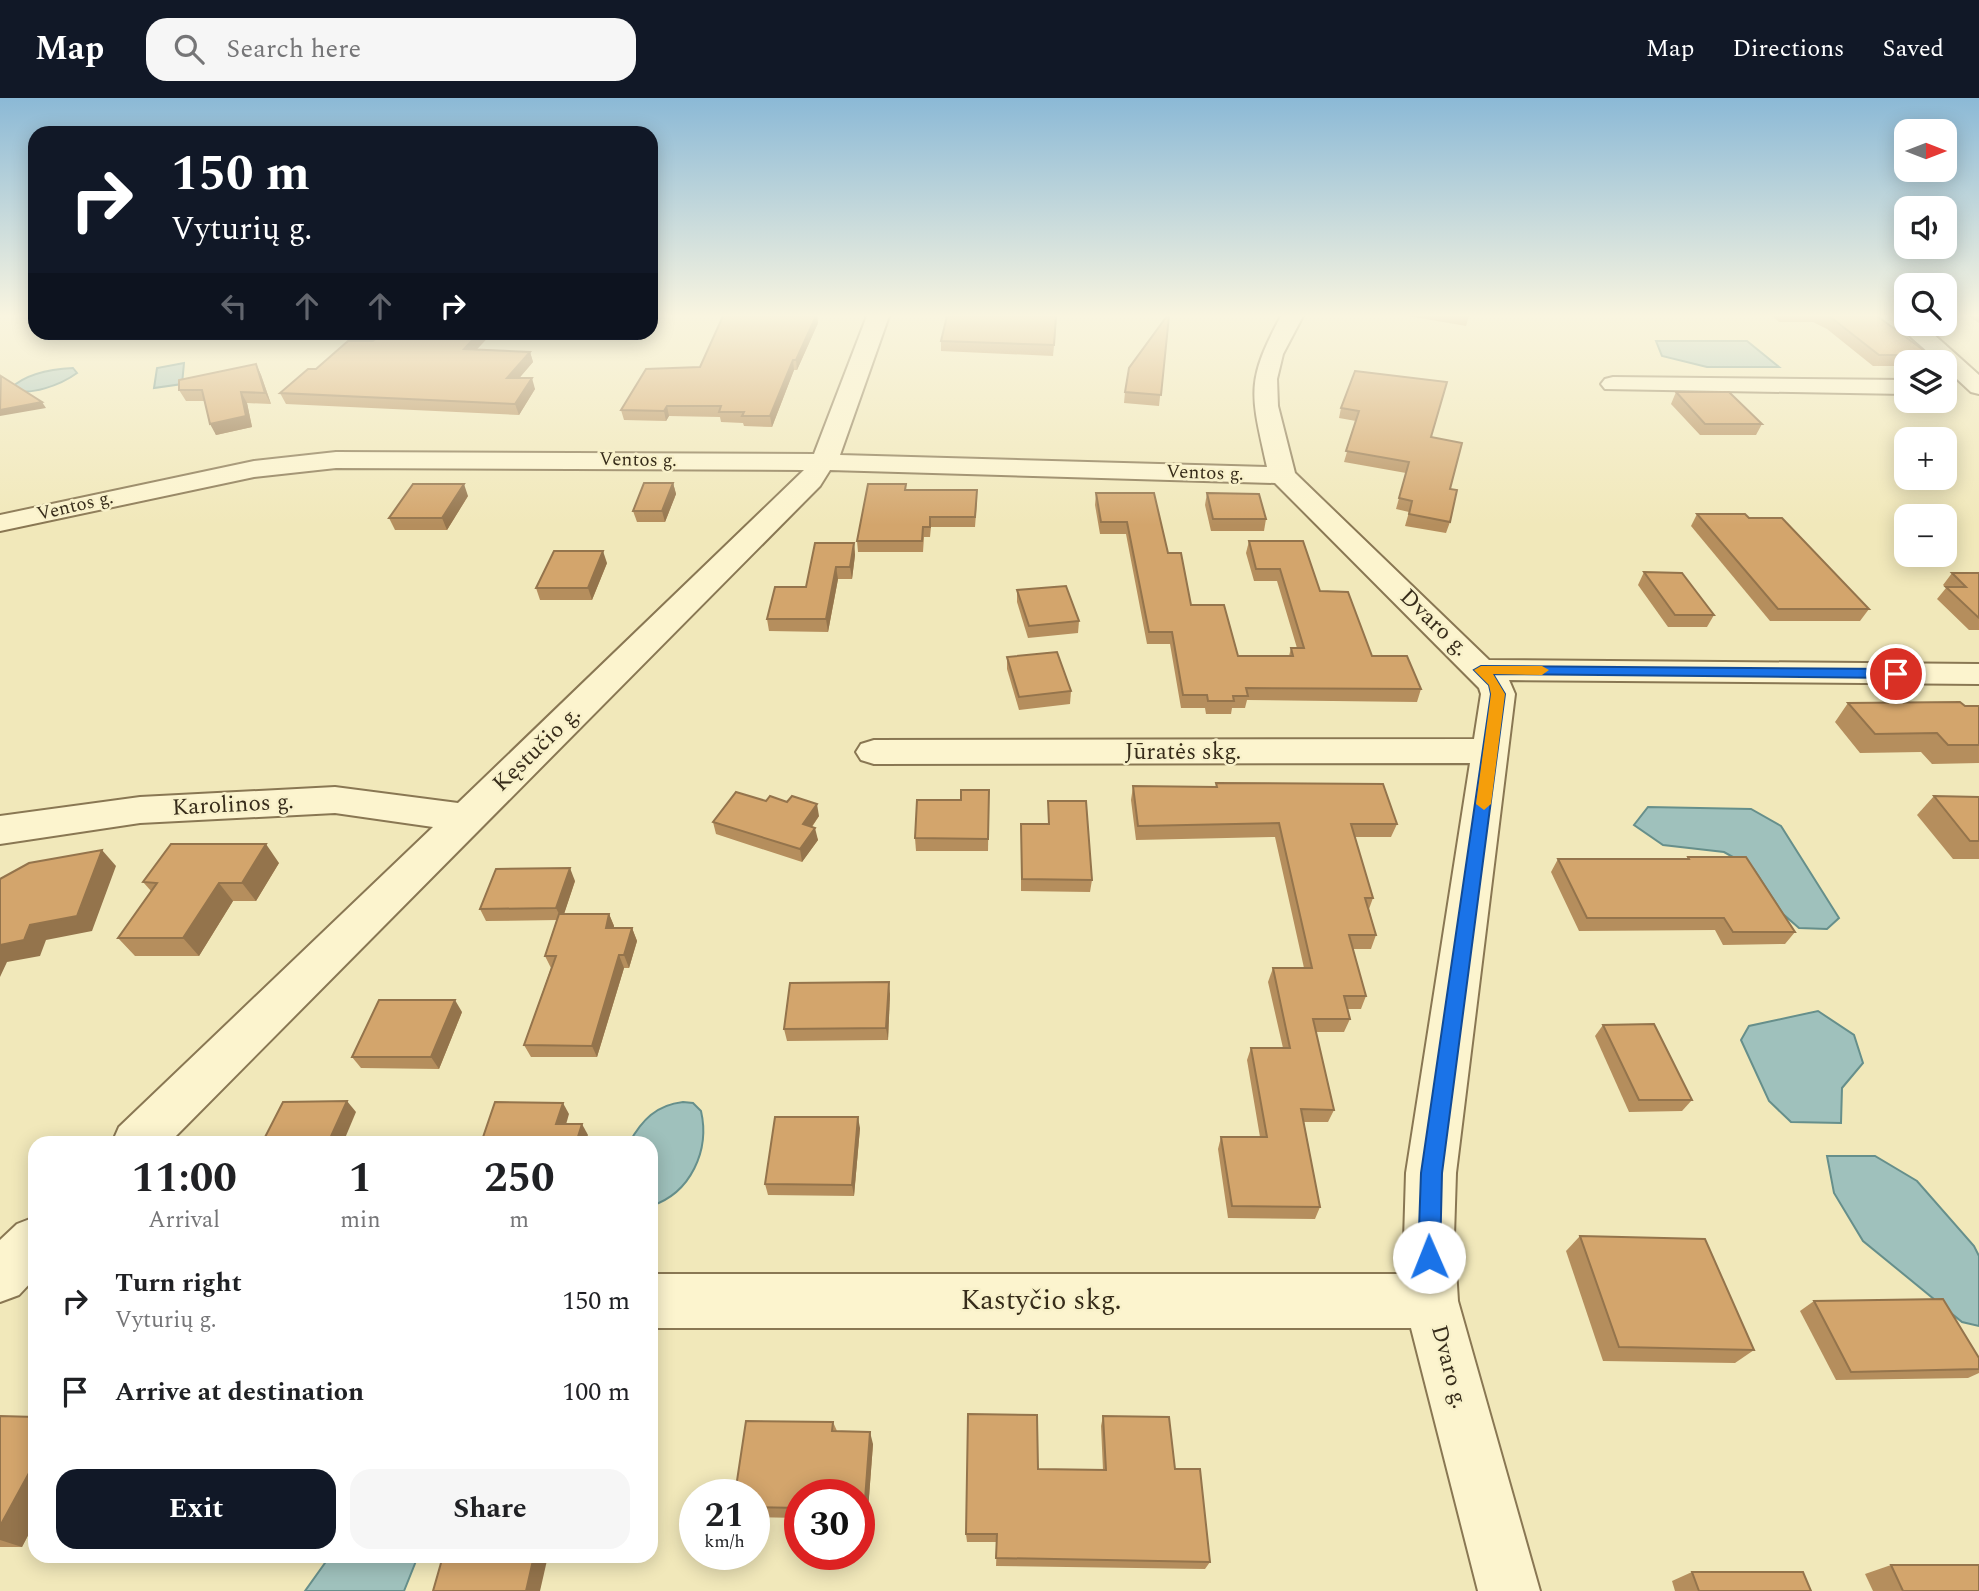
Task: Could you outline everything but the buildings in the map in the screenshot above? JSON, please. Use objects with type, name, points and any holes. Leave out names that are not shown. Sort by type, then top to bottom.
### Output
[{"type":"street","name":"Kęstučio g.","points":[[143,1136],[811,480],[825,462],[853,386]]},
{"type":"street","points":[[1265,386],[1266,406],[1282,475]]},
{"type":"street","points":[[1776,386],[1894,387]]},
{"type":"street","points":[[1957,387],[1979,387]]},
{"type":"street","name":"Ventos g.","points":[[0,523],[241,471],[336,460],[825,462],[1282,475]]},
{"type":"street","name":"Dvaro g.","points":[[1282,475],[1495,684],[1498,694],[1432,1173],[1428,1236],[1432,1301],[1509,1591]]},
{"type":"street","points":[[1481,670],[1979,674]]},
{"type":"street","name":"Jūratės skg.","points":[[874,752],[1491,751]]},
{"type":"street","name":"Karolinos g.","points":[[0,830],[140,810],[335,800],[466,818]]},
{"type":"street","points":[[0,1276],[28,1249]]},
{"type":"street","name":"Kastyčio skg.","points":[[658,1301],[1432,1301]]},
{"type":"water","points":[[14,386],[51,386],[35,391],[18,391],[11,388]]},
{"type":"water","points":[[1648,807],[1751,809],[1781,826],[1839,918],[1827,929],[1799,928],[1783,914],[1753,868],[1724,852],[1663,845],[1634,825]]},
{"type":"water","points":[[1818,1011],[1854,1035],[1863,1063],[1842,1088],[1841,1123],[1791,1122],[1769,1101],[1741,1040],[1749,1026]]},
{"type":"water","points":[[693,1103],[701,1111],[703,1140],[700,1155],[687,1181],[658,1203],[658,1136],[633,1136],[657,1110],[673,1104]]},
{"type":"water","points":[[1827,1156],[1875,1156],[1917,1181],[1974,1246],[1979,1256],[1979,1326],[1962,1322],[1863,1241],[1834,1193]]},
{"type":"water","points":[[325,1563],[415,1563],[404,1591],[305,1591]]},
{"type":"slow traffic","points":[[1484,804],[1498,694],[1495,684],[1481,670],[1542,670]]},
{"type":"route","points":[[1429,1257],[1432,1173],[1498,694],[1495,684],[1481,670],[1896,674]]}]
